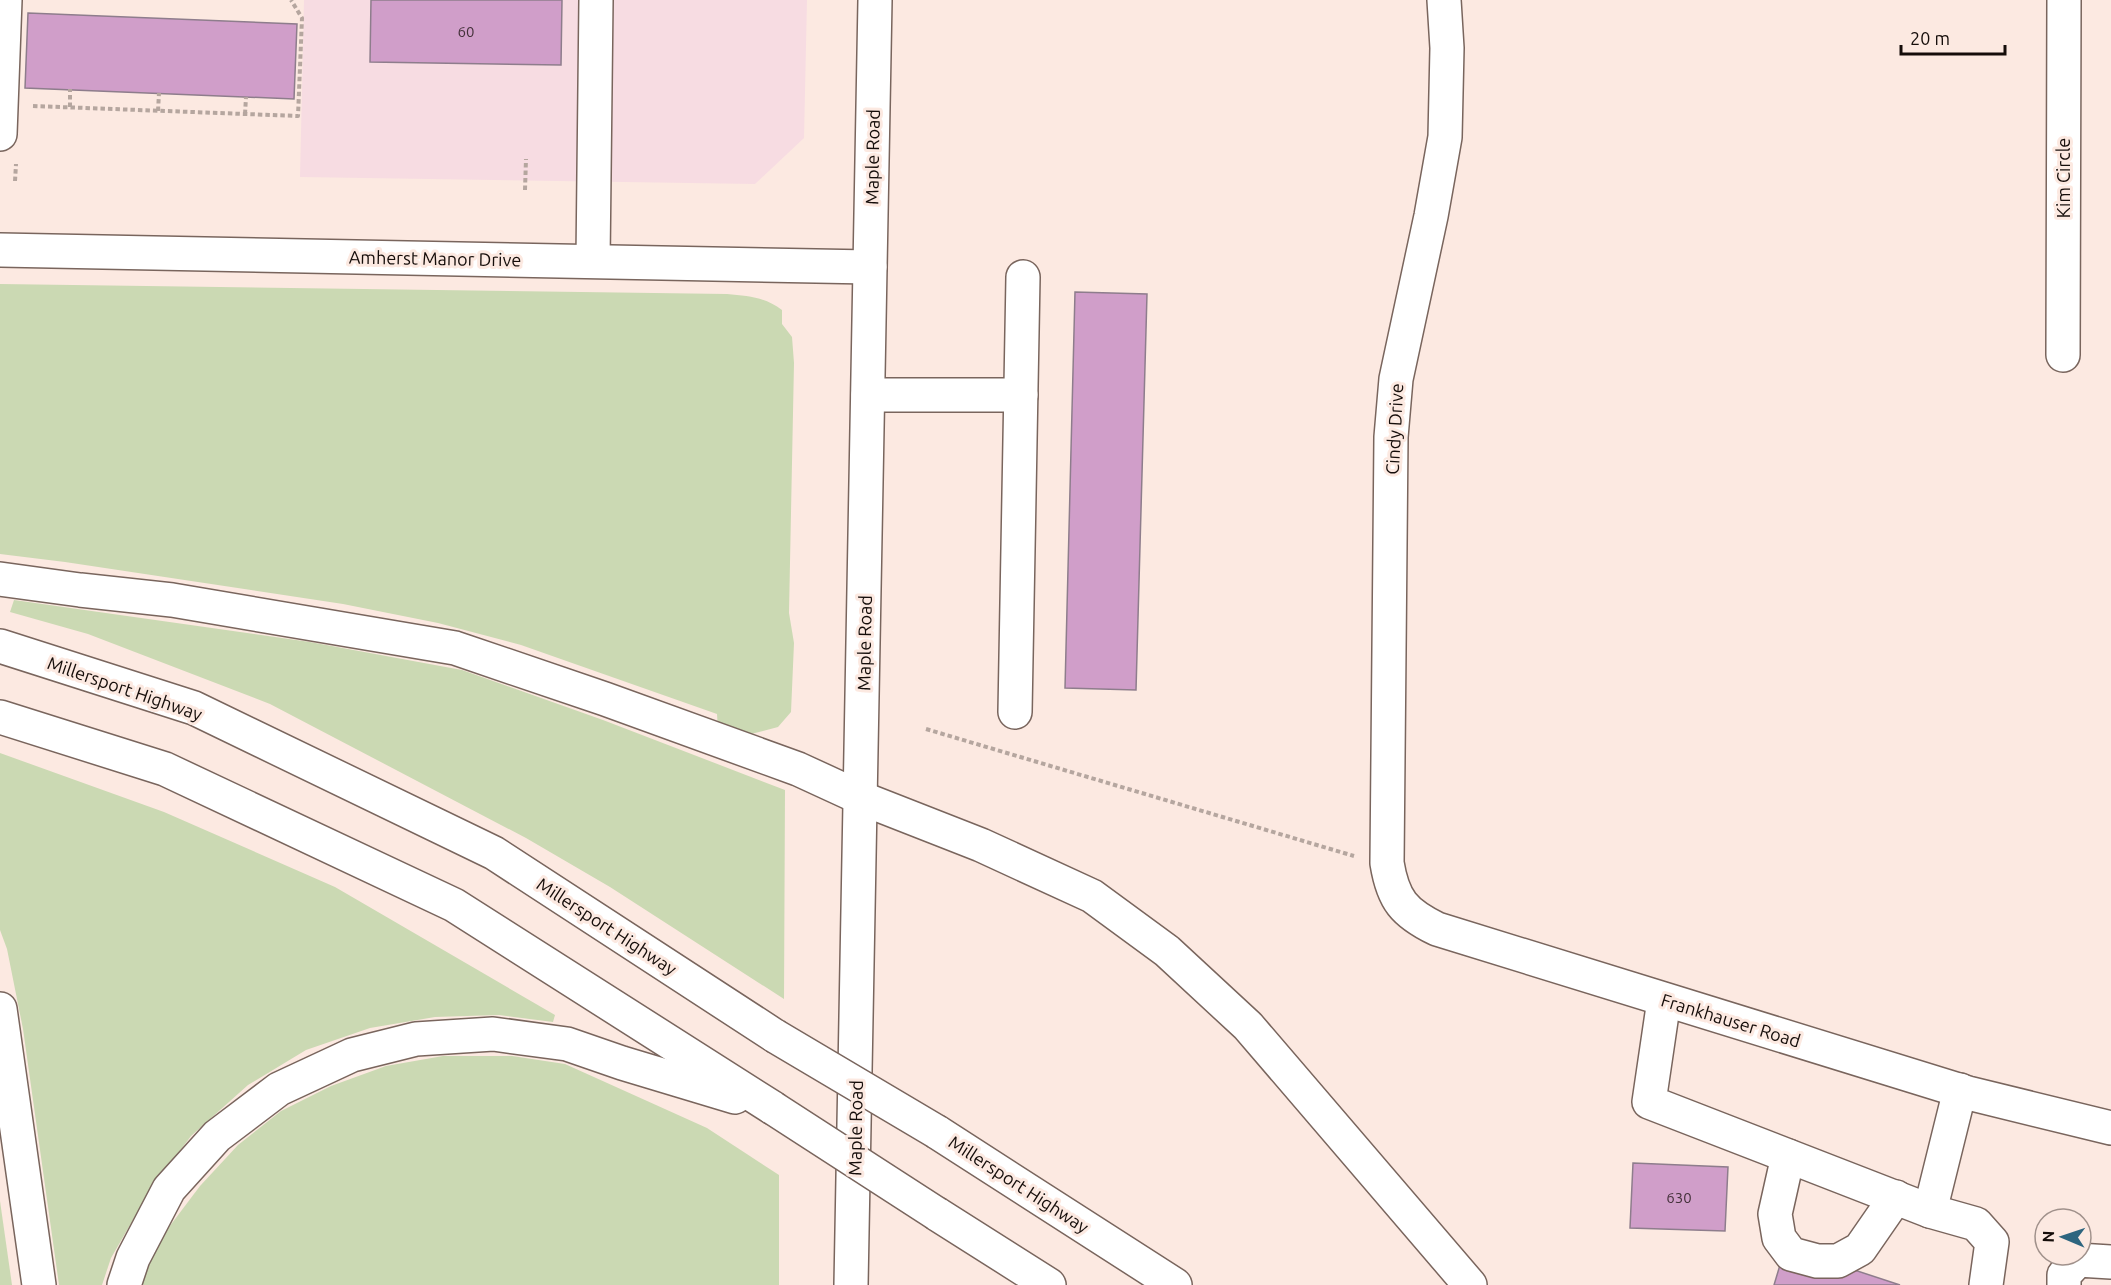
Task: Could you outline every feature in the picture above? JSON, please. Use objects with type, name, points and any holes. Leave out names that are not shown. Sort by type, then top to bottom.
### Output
[{"type":"main road","points":[[0,134],[5,0]]},
{"type":"main road","points":[[593,261],[596,0]]},
{"type":"main road","name":"Maple Road","points":[[851,1285],[875,0]]},
{"type":"main road","name":"Cindy Drive","points":[[1387,863],[1391,437],[1396,379],[1431,216],[1445,136],[1447,48],[1444,0]]},
{"type":"main road","name":"Kim Circle","points":[[2063,355],[2064,0]]},
{"type":"main road","name":"Amherst Manor Drive","points":[[0,250],[870,267]]},
{"type":"main road","points":[[1015,711],[1023,277]]},
{"type":"main road","points":[[868,395],[1021,395]]},
{"type":"main road","points":[[0,579],[172,600],[455,648],[605,699],[798,769],[861,798],[981,845],[1092,896],[1167,951],[1248,1026],[1470,1285]]},
{"type":"main road","name":"Millersport Highway","points":[[0,646],[194,708],[494,853],[775,1036],[937,1132],[1175,1285]]},
{"type":"main road","points":[[0,717],[165,769],[454,904],[1049,1285]]},
{"type":"main road","name":"Frankhauser Road","points":[[1387,863],[1391,885],[1398,900],[1410,913],[1437,929],[1960,1090],[2111,1128]]},
{"type":"main road","points":[[1664,1000],[1649,1102],[1930,1211],[1976,1224],[1992,1242],[1986,1285]]},
{"type":"main road","points":[[0,1009],[39,1285]]},
{"type":"main road","points":[[124,1285],[133,1258],[169,1189],[218,1136],[279,1089],[352,1055],[416,1039],[493,1034],[567,1044],[622,1063],[773,1108]]},
{"type":"main road","points":[[1930,1211],[1960,1090]]},
{"type":"main road","points":[[1788,1156],[1775,1214],[1779,1238],[1791,1254],[1817,1261],[1838,1261],[1860,1249],[1896,1197]]},
{"type":"main road","points":[[2064,1285],[2064,1275],[2078,1260],[2111,1262]]},
{"type":"path","points":[[28,106],[298,116],[302,18],[291,0]]},
{"type":"path","points":[[70,89],[70,107]]},
{"type":"path","points":[[158,111],[159,93]]},
{"type":"path","points":[[245,114],[246,97]]},
{"type":"path","points":[[525,190],[526,159]]},
{"type":"path","points":[[926,729],[1345,854],[1387,863]]},
{"type":"shaded area","points":[[304,0],[807,0],[804,138],[755,184],[300,177]]},
{"type":"green space","points":[[0,284],[727,294],[769,302],[782,310],[782,324],[792,337],[794,363],[789,613],[794,643],[791,712],[778,727],[751,734],[718,730],[717,714],[521,645],[438,623],[343,604],[0,554]]},
{"type":"green space","points":[[14,600],[310,642],[462,670],[603,720],[785,790],[784,999],[610,887],[526,838],[270,704],[88,634],[10,612]]},
{"type":"green space","points":[[0,753],[164,812],[335,887],[555,1015],[553,1022],[499,1015],[435,1017],[370,1028],[306,1050],[248,1085],[191,1136],[149,1192],[111,1258],[102,1285],[59,1285],[23,1029],[7,949],[0,930]]},
{"type":"green space","points":[[443,1056],[512,1056],[565,1064],[707,1128],[779,1175],[779,1285],[141,1285],[160,1239],[200,1186],[238,1145],[281,1111],[331,1086],[386,1066]]},
{"type":"green space","points":[[0,1201],[12,1285],[0,1285]]},
{"type":"building","points":[[371,0],[562,0],[561,65],[370,62]]},
{"type":"building","points":[[28,13],[297,24],[294,99],[25,88]]},
{"type":"building","points":[[1075,292],[1147,294],[1136,690],[1065,688]]},
{"type":"building","points":[[1633,1163],[1728,1167],[1725,1231],[1630,1228]]},
{"type":"building","points":[[1830,1262],[1900,1285],[1774,1285],[1780,1265]]}]
